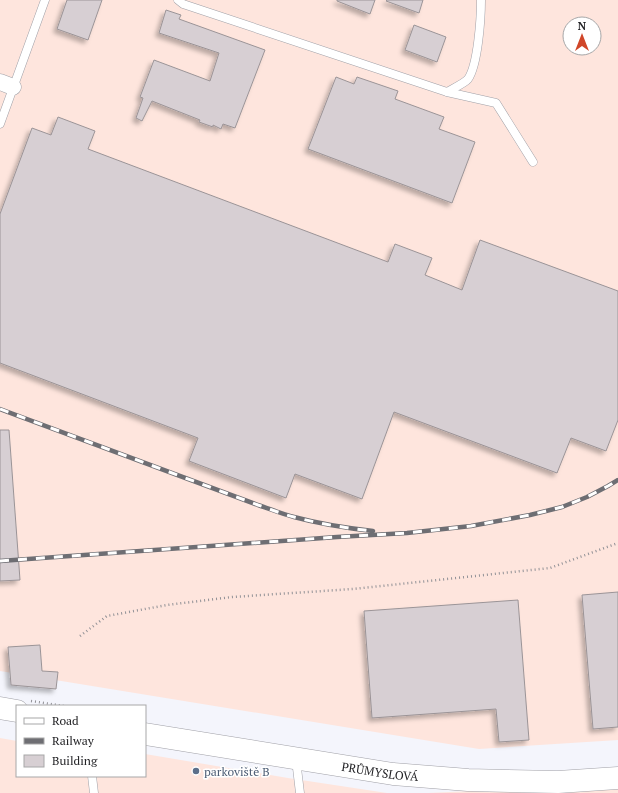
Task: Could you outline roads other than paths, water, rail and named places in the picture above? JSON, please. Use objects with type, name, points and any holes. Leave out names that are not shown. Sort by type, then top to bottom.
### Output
[{"type":"main road","points":[[0,708],[16,711]]},
{"type":"main road","name":"PRŮMYSLOVÁ","points":[[146,734],[408,776],[558,785],[618,778]]},
{"type":"lane","points":[[0,124],[7,84],[45,0]]},
{"type":"lane","points":[[178,0],[183,4],[447,92],[496,103],[533,162]]},
{"type":"lane","points":[[447,92],[468,80],[475,62],[481,14],[481,0]]},
{"type":"lane","points":[[298,759],[297,768],[300,793]]},
{"type":"lane","points":[[92,777],[94,793]]},
{"type":"railway","points":[[0,409],[285,514],[323,524],[373,531]]},
{"type":"railway","points":[[0,561],[407,533],[471,526],[530,515],[562,507],[587,497],[618,480]]},
{"type":"place","name":"parkoviště B","points":[[196,771]]}]
